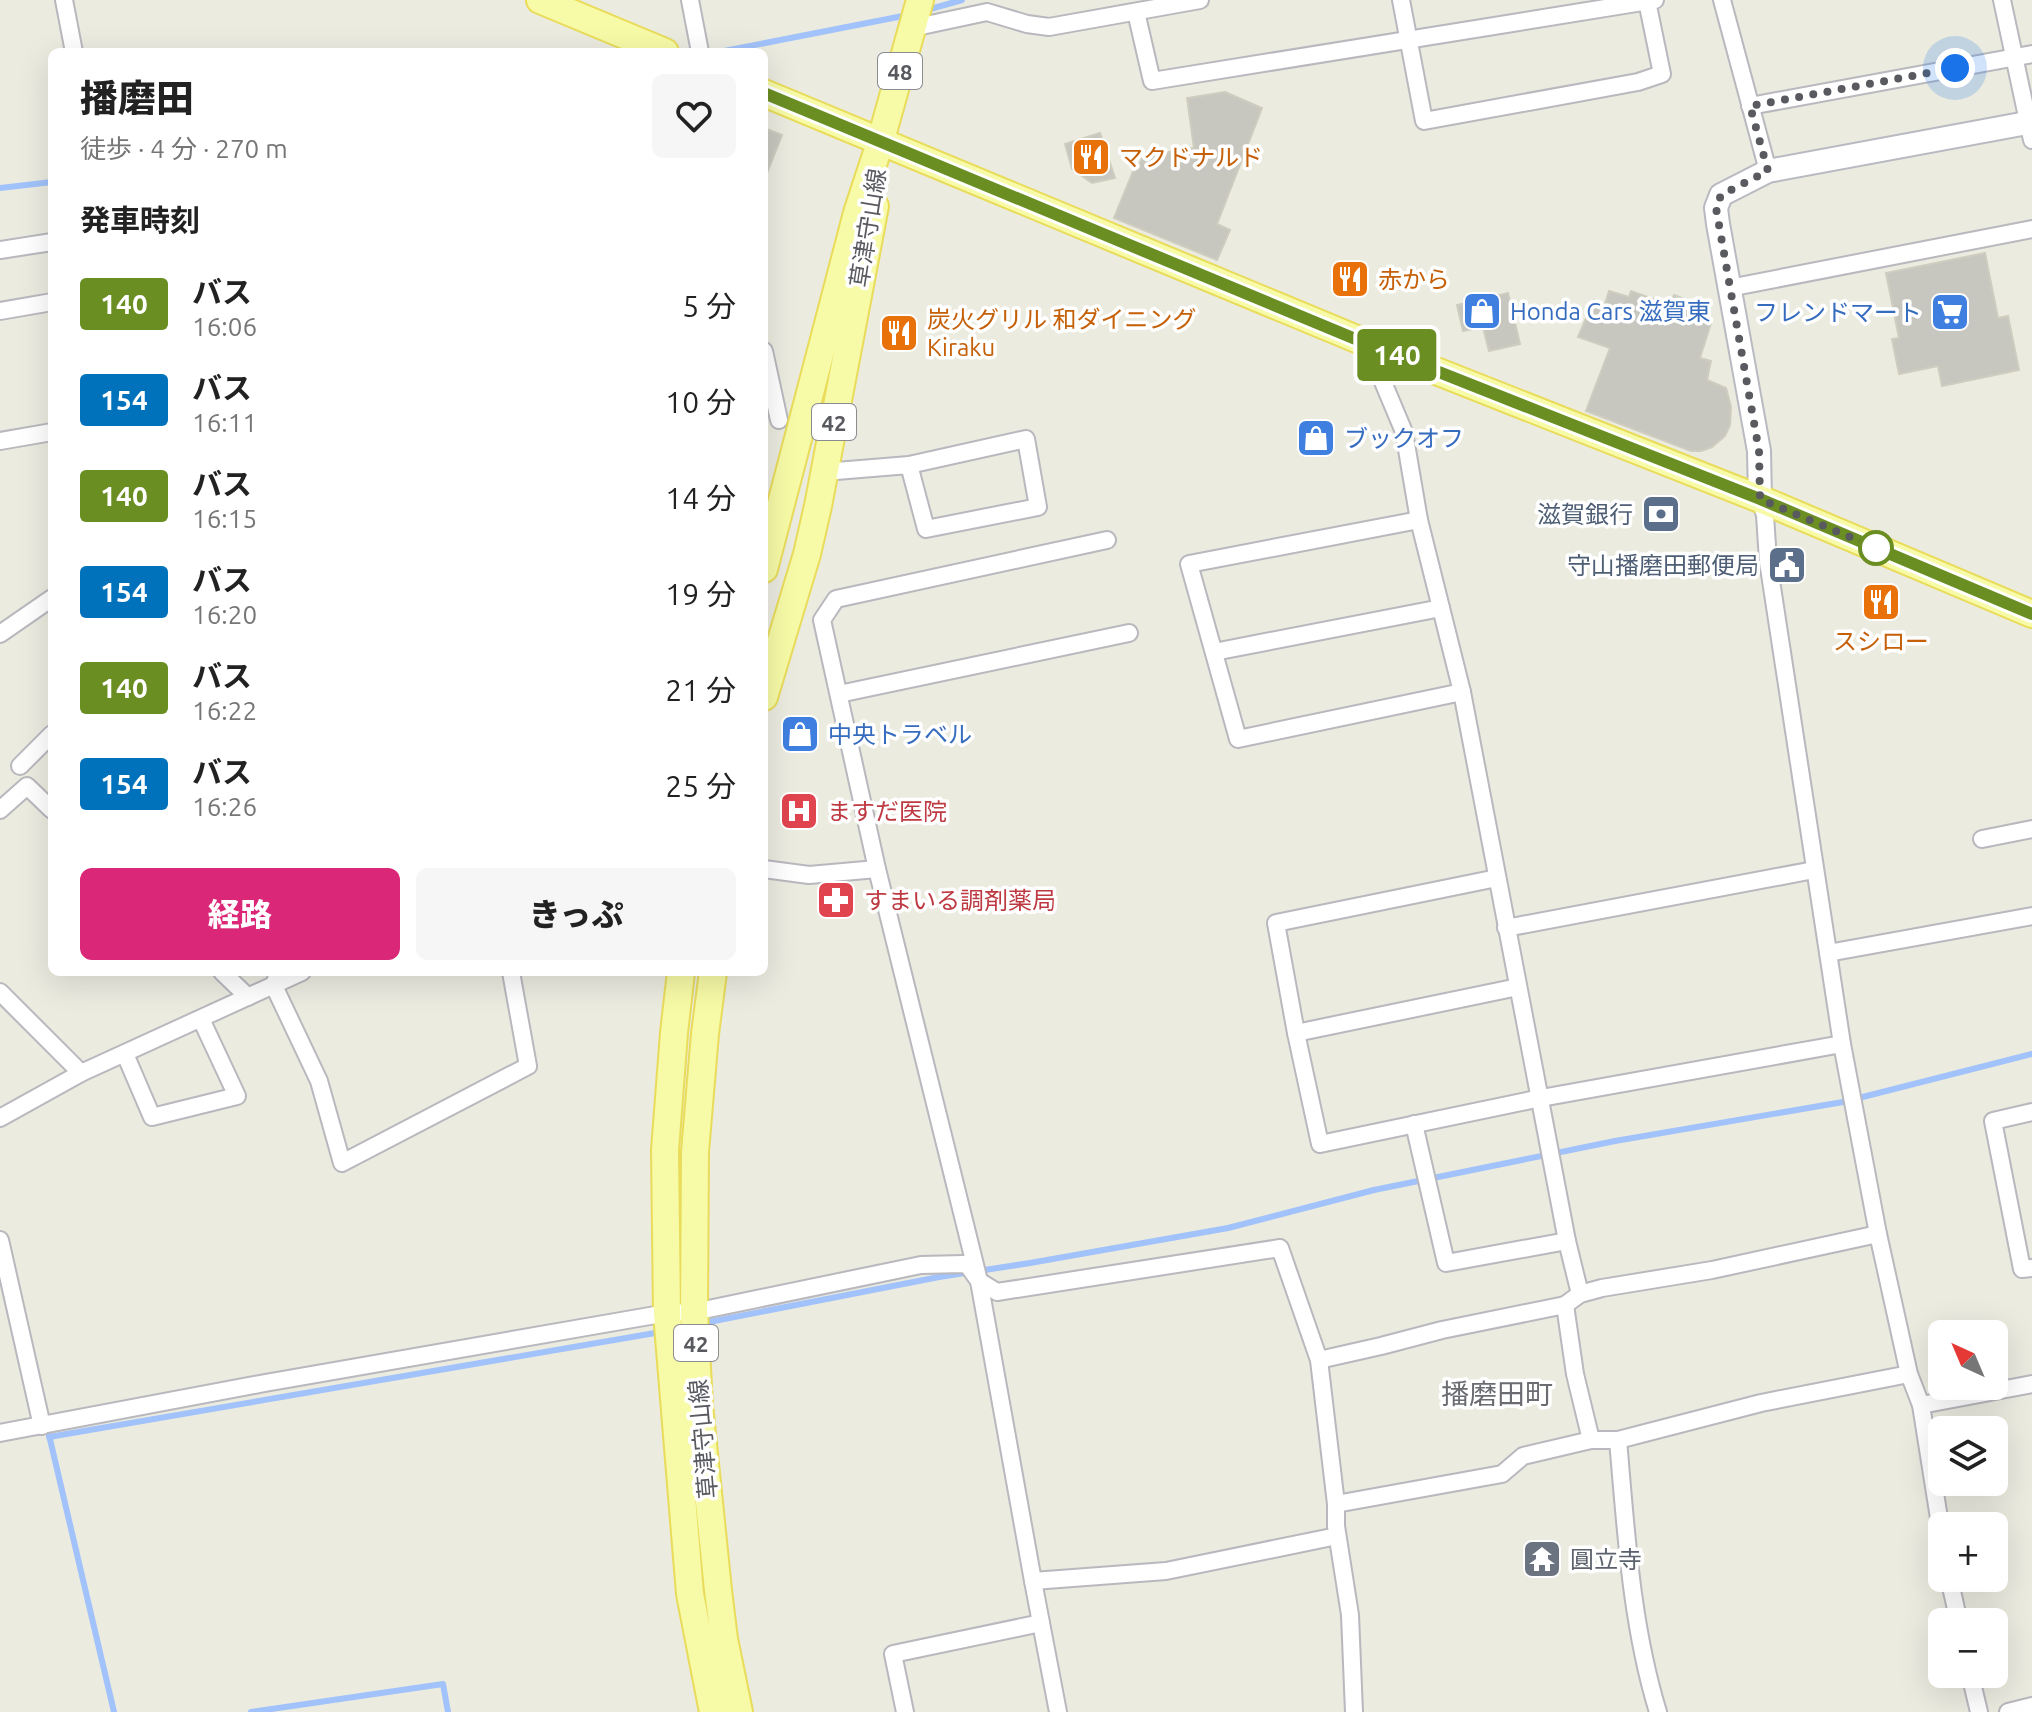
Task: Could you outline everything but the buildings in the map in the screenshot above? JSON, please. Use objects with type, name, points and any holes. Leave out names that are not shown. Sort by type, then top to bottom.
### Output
[{"type":"main road","points":[[540,0],[655,48]]},
{"type":"main road","name":"48","points":[[880,143],[920,0]]},
{"type":"main road","points":[[768,95],[1383,350],[1760,499],[2032,614]]},
{"type":"main road","name":"草津守山線","points":[[768,684],[807,554],[824,472],[874,218],[880,143]]},
{"type":"main road","name":"草津守山線","points":[[768,554],[857,213],[880,143]]},
{"type":"main road","name":"草津守山線","points":[[681,976],[665,1150],[667,1313],[690,1594],[713,1712]]},
{"type":"main road","name":"草津守山線","points":[[712,976],[695,1152],[694,1312],[699,1405],[718,1590],[739,1712]]},
{"type":"street","points":[[64,0],[73,48]]},
{"type":"street","points":[[690,0],[699,48]]},
{"type":"street","points":[[912,28],[987,12],[1049,27],[1200,0]]},
{"type":"street","points":[[1136,12],[1152,81],[1408,40],[1651,1],[1662,74],[1638,82],[1424,121],[1408,40],[1401,0]]},
{"type":"street","points":[[1722,0],[1768,171]]},
{"type":"street","points":[[1938,1512],[1921,1405],[1909,1374],[1878,1234],[1842,1044],[1768,561],[1765,515],[1760,499],[1759,451],[1716,208],[1721,195],[1768,171],[2031,128],[2002,0]]},
{"type":"street","points":[[1750,106],[2032,54]]},
{"type":"street","points":[[1729,288],[2032,229]]},
{"type":"street","points":[[0,250],[48,243]]},
{"type":"street","points":[[0,311],[48,303]]},
{"type":"street","points":[[1383,350],[1383,382],[1404,432],[1419,520],[1462,692],[1567,1241],[1580,1294]]},
{"type":"street","points":[[768,369],[779,420]]},
{"type":"street","points":[[0,441],[48,433]]},
{"type":"street","points":[[824,472],[909,465],[1026,439],[1038,507],[926,529],[909,465]]},
{"type":"street","points":[[1419,520],[1189,564],[1238,739],[1462,692]]},
{"type":"street","points":[[1058,1712],[979,1281],[877,869],[822,620],[836,599],[1107,540]]},
{"type":"street","points":[[0,634],[48,601]]},
{"type":"street","points":[[1214,652],[1441,608]]},
{"type":"street","points":[[839,694],[1129,633]]},
{"type":"street","points":[[20,766],[48,738]]},
{"type":"street","points":[[0,810],[27,786],[48,806]]},
{"type":"street","points":[[1982,839],[2032,829]]},
{"type":"street","points":[[768,870],[809,875],[877,869]]},
{"type":"street","points":[[1506,928],[1814,870]]},
{"type":"street","points":[[1497,878],[1276,923],[1320,1144],[1541,1098],[1842,1044]]},
{"type":"street","points":[[1828,953],[2032,916]]},
{"type":"street","points":[[226,976],[248,997]]},
{"type":"street","points":[[0,1118],[81,1073],[248,997],[276,979],[319,1081],[342,1163],[528,1066],[512,976]]},
{"type":"street","points":[[1296,1033],[1518,987]]},
{"type":"street","points":[[0,992],[81,1073]]},
{"type":"street","points":[[125,1054],[152,1117],[237,1096],[201,1019]]},
{"type":"street","points":[[2032,1112],[1993,1121],[2022,1269],[2032,1268]]},
{"type":"street","points":[[1414,1124],[1446,1263],[1567,1241]]},
{"type":"street","points":[[1319,1360],[1442,1330],[1565,1305],[1580,1294],[1602,1288],[1712,1270],[1878,1234]]},
{"type":"street","points":[[0,1240],[42,1426]]},
{"type":"street","points":[[0,1433],[667,1313],[694,1312],[921,1265],[964,1264],[979,1281],[997,1292],[1280,1248],[1319,1360],[1337,1536],[1349,1603],[1354,1712]]},
{"type":"street","points":[[1565,1305],[1575,1374],[1591,1440]]},
{"type":"street","points":[[1336,1504],[1502,1474],[1523,1456],[1591,1440],[1618,1440],[1761,1403],[1909,1374]]},
{"type":"street","points":[[1921,1405],[2032,1384]]},
{"type":"street","points":[[1618,1440],[1633,1594],[1647,1676],[1658,1712]]},
{"type":"street","points":[[1033,1581],[1166,1571],[1337,1536]]},
{"type":"street","points":[[905,1712],[893,1654],[1041,1623]]},
{"type":"street","points":[[1973,1688],[1979,1712]]},
{"type":"street","points":[[2008,1712],[2032,1706]]},
{"type":"waterway","points":[[923,11],[962,0]]},
{"type":"waterway","points":[[739,48],[908,15]]},
{"type":"waterway","points":[[0,188],[48,182]]},
{"type":"waterway","points":[[699,1324],[939,1277],[1228,1228],[1374,1190],[1615,1141],[1843,1102],[2032,1054]]},
{"type":"waterway","points":[[49,1437],[661,1332]]},
{"type":"waterway","points":[[49,1435],[114,1712]]},
{"type":"waterway","points":[[251,1712],[443,1684],[448,1712]]},
{"type":"bus line","name":"140","points":[[768,95],[1353,338],[1760,499],[2032,614]]},
{"type":"place","name":"マクドナルド","points":[[1091,157]]},
{"type":"place","name":"赤から","points":[[1350,279]]},
{"type":"place","name":"Honda Cars 滋賀東","points":[[1482,311]]},
{"type":"place","name":"フレンドマート","points":[[1950,312]]},
{"type":"place","name":"炭火グリル 和ダイニング Kiraku","points":[[899,333]]},
{"type":"place","name":"ブックオフ","points":[[1316,438]]},
{"type":"place","name":"滋賀銀行","points":[[1661,514]]},
{"type":"place","name":"守山播磨田郵便局","points":[[1787,565]]},
{"type":"place","name":"スシロー","points":[[1881,602]]},
{"type":"place","name":"中央トラベル","points":[[800,734]]},
{"type":"place","name":"ますだ医院","points":[[799,811]]},
{"type":"place","name":"すまいる調剤薬局","points":[[836,900]]},
{"type":"place","name":"圓立寺","points":[[1542,1559]]},
{"type":"district","name":"播磨田町","points":[[1497,1393]]},
{"type":"route","points":[[1876,548],[1760,499],[1759,451],[1716,208],[1721,195],[1768,171],[1750,106],[1955,68]]}]
